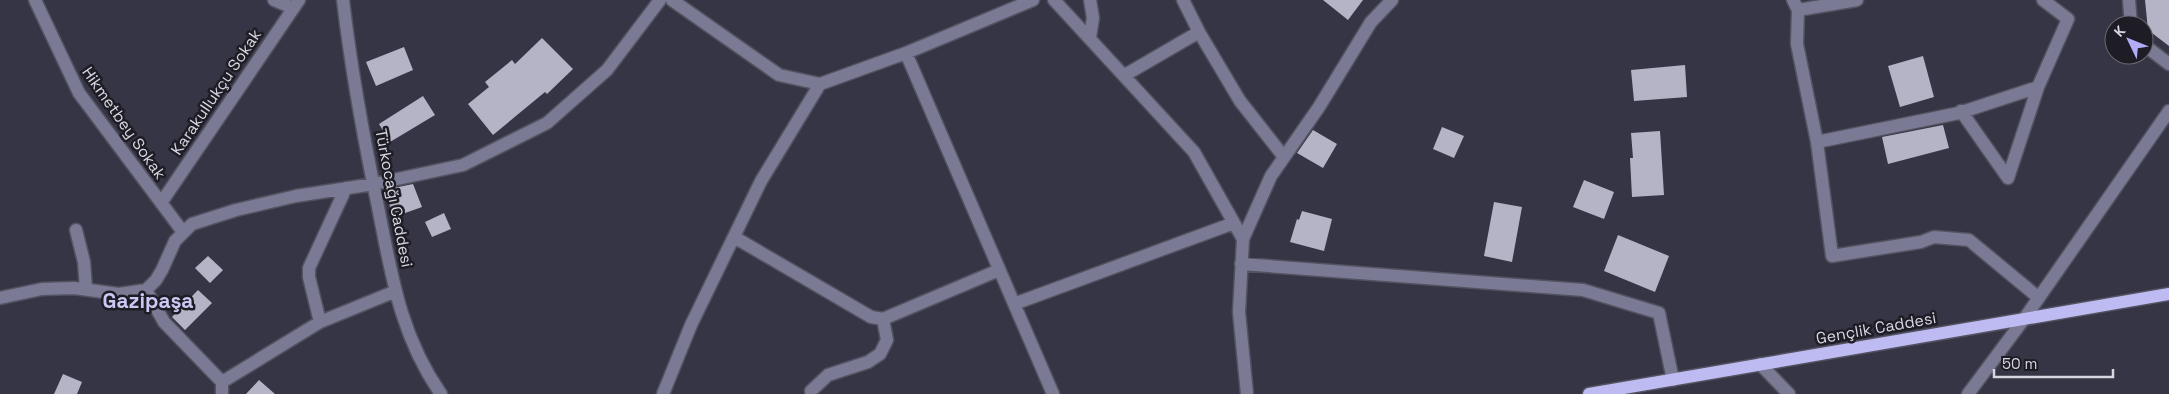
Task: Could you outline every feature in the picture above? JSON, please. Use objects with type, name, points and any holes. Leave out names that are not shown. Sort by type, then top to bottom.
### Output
[{"type":"main road","name":"Gençlik Caddesi","points":[[1589,394],[2169,294]]},
{"type":"street","name":"Hikmetbey Sokak","points":[[35,0],[78,93],[183,232]]},
{"type":"street","points":[[274,0],[296,4]]},
{"type":"street","name":"Türkocağı Caddesi","points":[[344,0],[356,92],[396,292],[415,352],[441,394]]},
{"type":"street","points":[[0,298],[42,289],[86,289],[119,294],[146,290],[156,280],[175,241],[192,224],[296,196],[374,184],[463,165],[547,123],[607,70],[660,0]]},
{"type":"street","points":[[672,0],[779,75],[820,84],[906,53],[1033,0]]},
{"type":"street","points":[[1054,0],[1194,152],[1243,239]]},
{"type":"street","points":[[1090,0],[1092,18],[1090,37]]},
{"type":"street","points":[[1183,0],[1199,32],[1240,101],[1284,157]]},
{"type":"street","points":[[1247,394],[1239,312],[1243,239],[1271,176],[1319,107],[1371,22],[1392,0]]},
{"type":"street","points":[[1857,0],[1795,5],[1797,44],[1817,142],[1832,256],[1921,242],[1934,236],[1969,240],[2039,298]]},
{"type":"street","points":[[1961,111],[2008,178],[2038,87],[2068,19],[2043,0]]},
{"type":"street","points":[[2129,0],[2130,15]]},
{"type":"street","name":"Karakullukçu Sokak","points":[[161,204],[296,4]]},
{"type":"street","points":[[1125,75],[1199,32]]},
{"type":"street","points":[[906,53],[1053,394]]},
{"type":"street","points":[[2154,53],[2169,64]]},
{"type":"street","points":[[663,394],[691,325],[761,181],[820,84]]},
{"type":"street","points":[[1817,142],[1950,115],[2038,87]]},
{"type":"street","points":[[1968,394],[2039,298],[2169,111]]},
{"type":"street","points":[[320,322],[309,278],[309,268],[346,188]]},
{"type":"street","points":[[1014,304],[1234,223]]},
{"type":"street","points":[[76,230],[84,262],[86,289]]},
{"type":"street","points":[[734,236],[871,316],[883,319],[1000,270]]},
{"type":"street","points":[[1241,264],[1583,290],[1659,313],[1673,380]]},
{"type":"street","points":[[146,290],[164,322],[222,388],[320,322],[396,292]]},
{"type":"street","points":[[811,391],[828,375],[868,362],[880,354],[886,340],[883,319]]},
{"type":"street","points":[[1760,364],[1788,394]]},
{"type":"building","points":[[1323,0],[1363,0],[1348,20]]},
{"type":"building","points":[[2145,0],[2169,0],[2169,46],[2154,35],[2154,15],[2146,15]]},
{"type":"building","points":[[542,38],[573,69],[547,94],[545,92],[493,135],[468,104],[489,87],[485,82],[512,60],[515,64]]},
{"type":"building","points":[[404,47],[413,70],[376,86],[366,62]]},
{"type":"building","points":[[1923,56],[1934,97],[1900,107],[1888,66]]},
{"type":"building","points":[[1685,65],[1687,97],[1634,101],[1631,70]]},
{"type":"building","points":[[423,96],[435,115],[390,142],[379,124]]},
{"type":"building","points":[[1943,125],[1949,148],[1888,164],[1882,137]]},
{"type":"building","points":[[1442,127],[1464,136],[1454,158],[1433,149]]},
{"type":"building","points":[[1313,130],[1337,144],[1323,168],[1297,153]]},
{"type":"building","points":[[1660,131],[1664,195],[1632,197],[1630,158],[1633,158],[1631,133]]},
{"type":"building","points":[[1584,180],[1614,192],[1604,219],[1573,207]]},
{"type":"building","points":[[413,184],[422,207],[394,217],[384,190]]},
{"type":"building","points":[[1494,202],[1522,207],[1512,262],[1484,256]]},
{"type":"building","points":[[1302,211],[1332,219],[1324,251],[1290,242],[1297,219],[1299,220]]},
{"type":"building","points":[[444,213],[451,229],[432,237],[425,222]]},
{"type":"building","points":[[1618,235],[1669,256],[1655,292],[1604,271]]},
{"type":"building","points":[[208,256],[223,270],[210,283],[195,268]]},
{"type":"building","points":[[198,290],[212,303],[185,330],[172,317]]},
{"type":"building","points":[[63,374],[82,382],[77,394],[54,394]]},
{"type":"building","points":[[259,380],[275,394],[246,394]]},
{"type":"district","name":"Gazipaşa","points":[[148,300]]}]
